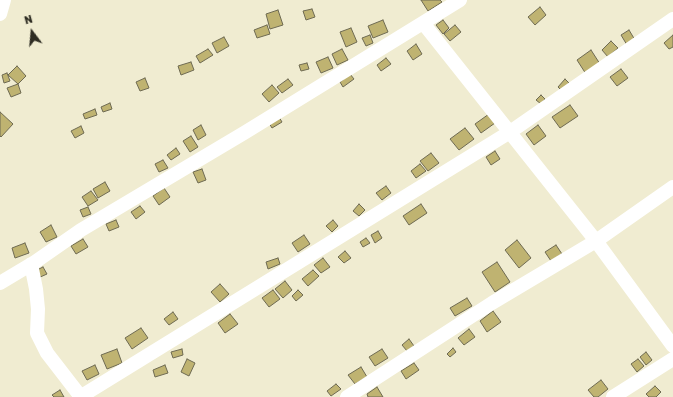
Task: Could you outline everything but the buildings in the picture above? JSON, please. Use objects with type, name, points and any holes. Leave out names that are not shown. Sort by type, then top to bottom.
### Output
[{"type":"street","points":[[0,14],[4,0]]},
{"type":"street","points":[[0,283],[81,230],[244,133],[460,0]]},
{"type":"street","points":[[31,264],[38,309],[37,333],[47,353],[80,397],[510,132],[673,19]]},
{"type":"street","points":[[423,23],[596,241],[673,346]]},
{"type":"street","points":[[347,397],[492,303],[596,241],[673,188]]},
{"type":"street","points":[[613,397],[673,359]]}]
